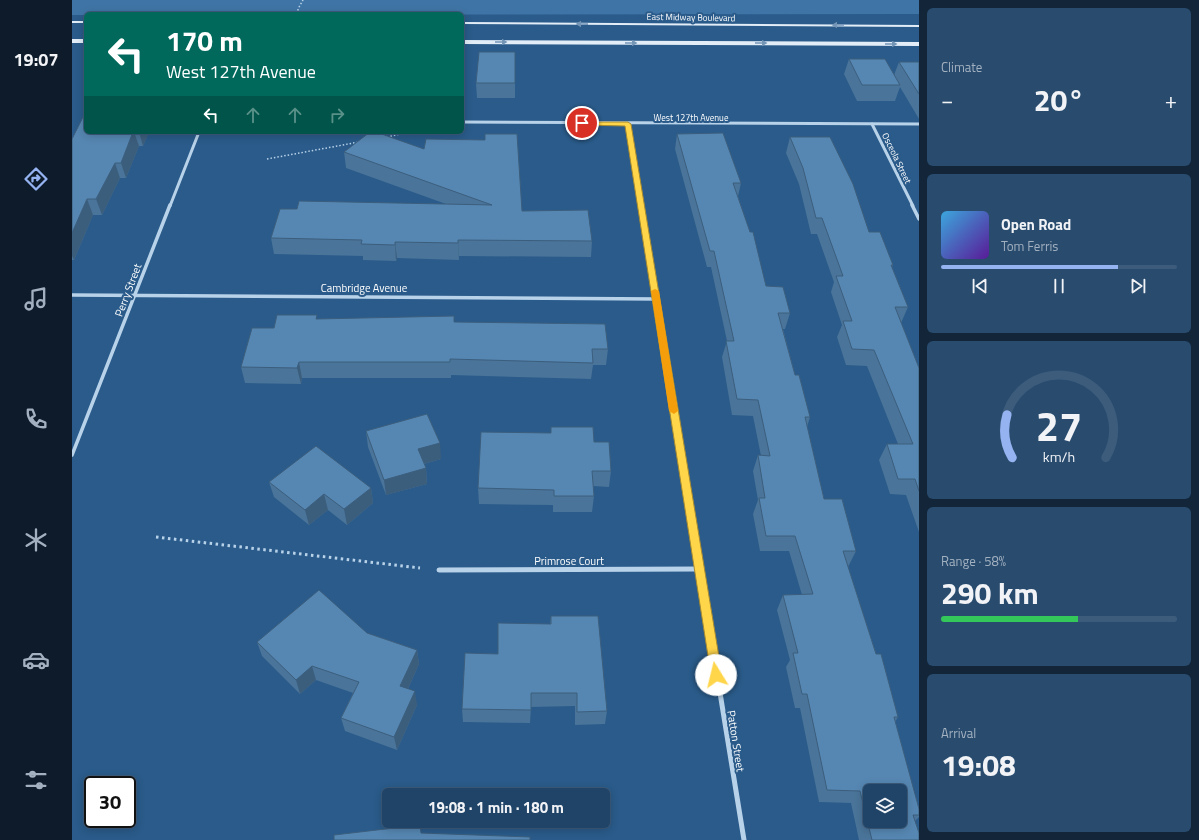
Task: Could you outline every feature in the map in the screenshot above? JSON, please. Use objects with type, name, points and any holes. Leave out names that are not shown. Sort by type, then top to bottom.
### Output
[{"type":"main road","points":[[72,22],[84,22]]},
{"type":"main road","name":"East Midway Boulevard","points":[[464,23],[919,26]]},
{"type":"main road","points":[[72,41],[84,41]]},
{"type":"main road","points":[[464,42],[919,44]]},
{"type":"street","name":"West 127th Avenue","points":[[464,122],[628,124],[919,124]]},
{"type":"street","name":"Patton Street","points":[[628,124],[744,840]]},
{"type":"street","name":"Osceola Street","points":[[872,124],[919,219]]},
{"type":"street","name":"Perry Street","points":[[72,455],[198,134]]},
{"type":"street","name":"Cambridge Avenue","points":[[72,295],[656,299]]},
{"type":"street","name":"Primrose Court","points":[[439,570],[699,569]]},
{"type":"path","points":[[298,12],[303,0]]},
{"type":"path","points":[[381,138],[400,134]]},
{"type":"path","points":[[266,159],[366,141]]},
{"type":"path","points":[[156,538],[439,570]]},
{"type":"shaded area","points":[[72,0],[919,0],[919,14],[464,15],[464,12],[84,12],[84,15],[72,15]]},
{"type":"building","points":[[479,52],[515,52],[515,83],[476,83]]},
{"type":"building","points":[[849,59],[885,59],[900,85],[862,85]]},
{"type":"building","points":[[899,62],[919,62],[919,94]]},
{"type":"building","points":[[84,115],[84,134],[132,134],[121,163],[115,163],[96,199],[87,199],[72,233],[72,139]]},
{"type":"building","points":[[723,133],[741,183],[733,183],[750,232],[753,232],[766,286],[783,287],[790,313],[778,313],[795,375],[799,375],[810,417],[805,417],[824,499],[842,499],[856,551],[843,551],[876,654],[881,654],[898,717],[894,717],[919,809],[919,815],[913,815],[919,833],[919,840],[872,840],[869,828],[907,828],[907,784],[863,784],[863,803],[860,791],[827,790],[807,694],[802,694],[793,653],[798,653],[783,595],[813,594],[795,536],[766,536],[759,498],[765,498],[758,455],[770,456],[758,400],[737,399],[726,341],[734,341],[714,251],[710,251],[677,134]]},
{"type":"building","points":[[367,134],[382,134],[424,149],[426,139],[485,140],[485,134],[517,134],[522,211],[588,210],[592,241],[458,240],[458,243],[395,242],[395,245],[361,244],[362,240],[271,238],[280,209],[297,209],[299,201],[492,205],[344,152]]},
{"type":"building","points":[[790,137],[830,137],[853,184],[869,232],[880,232],[893,265],[891,265],[908,307],[895,307],[919,368],[919,491],[915,479],[898,479],[887,444],[913,444],[874,350],[852,349],[843,321],[852,321],[836,276],[843,276],[822,218],[816,218],[803,168]]},
{"type":"building","points":[[277,315],[317,315],[316,319],[454,316],[454,322],[605,324],[608,349],[592,349],[593,363],[450,359],[450,362],[299,362],[297,368],[241,367],[252,328],[274,328]]},
{"type":"building","points":[[427,414],[440,443],[418,449],[426,468],[384,480],[366,431]]},
{"type":"building","points":[[551,427],[593,427],[594,442],[609,442],[611,471],[592,471],[594,496],[554,496],[554,490],[478,488],[481,432],[551,433]]},
{"type":"building","points":[[316,446],[371,488],[344,509],[324,494],[305,510],[269,482]]},
{"type":"building","points":[[319,590],[367,633],[417,650],[400,686],[415,691],[394,737],[341,718],[359,682],[312,666],[296,680],[257,642]]},
{"type":"building","points":[[551,616],[598,616],[607,711],[577,712],[577,693],[531,693],[531,710],[462,709],[465,653],[498,654],[498,623],[551,624]]},
{"type":"building","points":[[394,828],[420,828],[421,833],[530,837],[530,840],[334,840],[334,835]]},
{"type":"slow traffic","points":[[655,291],[674,411]]},
{"type":"route","points":[[582,123],[628,124],[716,675]]}]
